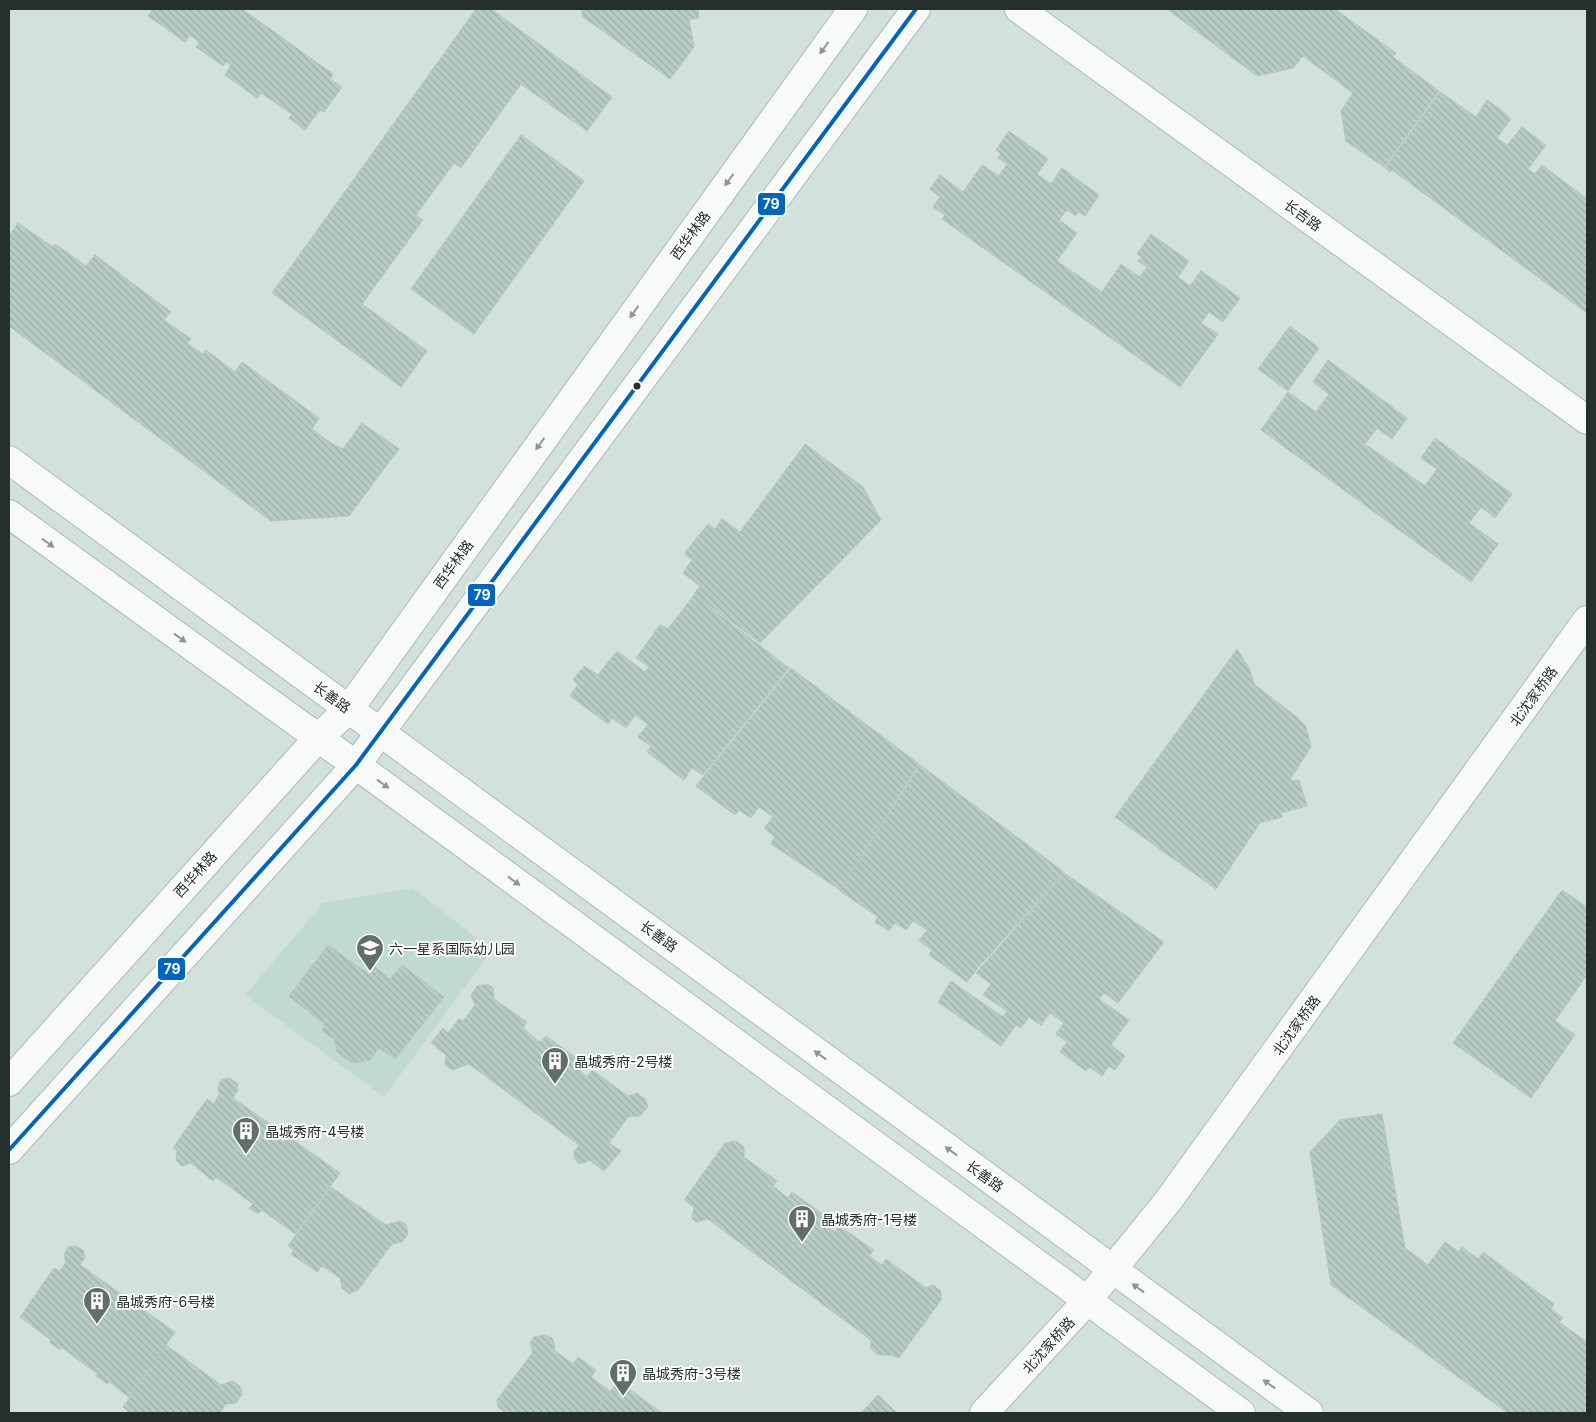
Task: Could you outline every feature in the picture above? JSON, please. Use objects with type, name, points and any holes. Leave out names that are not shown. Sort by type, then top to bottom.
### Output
[{"type":"street","name":"西华林路","points":[[9,1082],[318,738],[349,709],[852,9]]},
{"type":"street","points":[[9,1150],[356,765],[916,9]]},
{"type":"street","name":"长吉路","points":[[1019,9],[1587,420]]},
{"type":"street","name":"长善路","points":[[9,460],[1308,1413]]},
{"type":"street","points":[[9,514],[356,765],[1086,1302],[1241,1413]]},
{"type":"street","name":"北沈家桥路","points":[[984,1413],[1086,1302],[1168,1201],[1587,620]]},
{"type":"shaded area","name":"六一星系国际幼儿园","points":[[413,888],[492,950],[384,1097],[245,995],[323,903]]},
{"type":"building","points":[[153,9],[242,9],[333,74],[330,79],[342,87],[324,112],[320,110],[305,130],[289,118],[292,114],[261,93],[257,98],[225,75],[231,65],[226,62],[223,66],[196,47],[199,42],[190,35],[185,42],[148,16]]},
{"type":"building","points":[[476,9],[491,9],[612,97],[587,131],[521,84],[461,168],[454,163],[416,215],[423,220],[362,304],[427,351],[401,387],[272,293]]},
{"type":"building","points":[[581,9],[698,9],[699,18],[689,20],[694,47],[670,79],[583,17]]},
{"type":"building","points":[[1167,9],[1335,9],[1396,53],[1393,57],[1439,91],[1384,167],[1346,141],[1341,111],[1353,93],[1303,56],[1293,68],[1257,76]]},
{"type":"building","points":[[1440,92],[1476,117],[1487,100],[1500,109],[1511,119],[1497,138],[1507,145],[1522,127],[1546,145],[1528,169],[1535,174],[1542,165],[1587,199],[1587,313],[1392,170],[1390,172],[1385,168]]},
{"type":"building","points":[[1009,131],[1048,159],[1037,174],[1051,184],[1062,168],[1099,195],[1085,216],[1079,212],[1075,216],[1067,210],[1059,220],[1077,233],[1057,261],[1102,292],[1121,264],[1140,277],[1147,267],[1138,261],[1142,257],[1137,254],[1151,234],[1189,261],[1178,277],[1190,286],[1201,271],[1240,298],[1223,322],[1209,312],[1201,323],[1218,334],[1180,387],[942,219],[945,215],[933,207],[940,197],[930,189],[940,175],[963,192],[982,165],[999,176],[1007,164],[998,158],[1001,154],[996,150]]},
{"type":"building","points":[[521,135],[584,181],[474,334],[411,289]]},
{"type":"building","points":[[18,223],[53,247],[55,244],[86,266],[95,255],[171,312],[164,320],[191,339],[187,343],[203,354],[206,350],[235,372],[242,362],[319,418],[312,429],[331,443],[343,449],[362,423],[399,449],[349,516],[271,521],[9,326],[9,236]]},
{"type":"building","points":[[1290,326],[1319,348],[1288,391],[1258,369]]},
{"type":"building","points":[[1328,360],[1407,418],[1392,439],[1377,428],[1365,444],[1425,486],[1437,469],[1421,458],[1435,438],[1512,494],[1495,518],[1481,507],[1469,523],[1498,544],[1471,582],[1261,430],[1288,392],[1316,412],[1329,394],[1313,382]]},
{"type":"building","points":[[805,444],[863,487],[881,520],[760,643],[694,594],[700,586],[683,573],[692,560],[684,554],[708,524],[715,529],[722,519],[740,532]]},
{"type":"building","points":[[694,595],[789,668],[703,775],[692,768],[684,780],[647,752],[651,746],[638,737],[648,724],[635,715],[626,728],[612,718],[608,724],[570,696],[578,684],[573,680],[584,666],[598,675],[617,651],[645,672],[649,667],[636,658],[660,625],[668,629]]},
{"type":"building","points":[[1237,649],[1249,668],[1255,685],[1298,718],[1306,727],[1311,747],[1291,778],[1291,781],[1299,780],[1307,806],[1281,813],[1282,817],[1260,823],[1216,889],[1115,817]]},
{"type":"building","points":[[791,668],[919,764],[840,890],[771,844],[775,837],[764,828],[773,817],[759,807],[751,818],[739,810],[735,815],[696,786]]},
{"type":"building","points":[[920,765],[1064,872],[967,982],[929,955],[932,950],[919,941],[927,930],[913,921],[906,930],[895,923],[889,931],[875,922],[878,917],[840,891]]},
{"type":"building","points":[[1064,873],[1164,942],[1118,1003],[1104,993],[1099,999],[1129,1020],[1111,1045],[1125,1056],[1115,1070],[1109,1066],[1102,1076],[1091,1068],[1088,1068],[1086,1071],[1060,1052],[1067,1042],[1056,1034],[1064,1023],[1050,1013],[1041,1025],[1029,1017],[1021,1028],[1016,1025],[1001,1046],[938,1002],[951,981],[1003,1017],[1007,1011],[983,995],[991,984],[976,973]]},
{"type":"building","points":[[1562,890],[1587,907],[1587,975],[1555,1021],[1575,1035],[1531,1098],[1453,1043]]},
{"type":"building","points":[[328,945],[370,975],[375,967],[390,979],[402,965],[444,997],[395,1059],[379,1048],[370,1060],[352,1063],[337,1052],[335,1040],[322,1030],[325,1025],[289,996]]},
{"type":"building","name":"晶城秀府-2号楼","points":[[488,984],[493,988],[494,999],[527,1022],[523,1028],[538,1041],[541,1042],[546,1036],[578,1059],[574,1065],[587,1077],[592,1070],[628,1096],[637,1093],[645,1099],[648,1106],[640,1116],[628,1117],[609,1143],[621,1151],[604,1171],[589,1160],[579,1164],[574,1158],[574,1152],[579,1145],[469,1064],[452,1070],[445,1065],[446,1055],[431,1043],[443,1028],[448,1033],[459,1019],[463,1021],[475,1005],[471,995],[477,986]]},
{"type":"building","name":"晶城秀府-4号楼","points":[[229,1078],[237,1083],[238,1090],[233,1098],[340,1173],[295,1234],[262,1210],[258,1214],[249,1208],[253,1204],[216,1177],[213,1181],[191,1163],[182,1166],[176,1160],[177,1151],[173,1148],[207,1099],[214,1104],[219,1094],[218,1087],[221,1080]]},
{"type":"building","points":[[1382,1114],[1405,1248],[1428,1265],[1445,1242],[1459,1252],[1462,1247],[1478,1259],[1483,1252],[1554,1304],[1551,1309],[1563,1318],[1559,1322],[1587,1342],[1587,1413],[1508,1413],[1331,1285],[1310,1152],[1340,1120]]},
{"type":"building","name":"晶城秀府-1号楼","points":[[736,1141],[744,1147],[744,1157],[777,1181],[773,1186],[788,1198],[792,1192],[828,1218],[824,1224],[835,1232],[839,1226],[874,1250],[869,1256],[882,1265],[886,1259],[926,1288],[933,1285],[941,1291],[941,1300],[899,1358],[891,1355],[878,1355],[871,1349],[871,1340],[708,1219],[696,1222],[692,1218],[694,1207],[684,1200],[725,1143]]},
{"type":"building","points":[[331,1187],[386,1225],[400,1221],[406,1224],[408,1234],[402,1242],[392,1244],[358,1290],[349,1294],[342,1288],[340,1278],[322,1266],[317,1272],[291,1254],[294,1250],[288,1246]]},
{"type":"building","name":"晶城秀府-6号楼","points":[[75,1246],[83,1250],[85,1257],[80,1265],[175,1332],[129,1397],[109,1382],[107,1384],[96,1376],[98,1374],[62,1348],[60,1350],[49,1342],[51,1340],[20,1317],[54,1268],[60,1271],[66,1262],[64,1254],[68,1247]]},
{"type":"building","points":[[544,1335],[552,1338],[555,1345],[554,1350],[573,1364],[578,1357],[596,1370],[591,1377],[610,1391],[593,1413],[517,1413],[514,1411],[506,1413],[498,1407],[497,1400],[533,1352],[530,1343],[534,1337]]},
{"type":"building","points":[[166,1345],[221,1385],[233,1381],[240,1386],[242,1394],[236,1403],[226,1404],[220,1413],[126,1413],[128,1411],[123,1407]]},
{"type":"building","name":"晶城秀府-3号楼","points":[[618,1381],[662,1413],[594,1413]]},
{"type":"building","points":[[878,1395],[897,1413],[861,1413]]},
{"type":"transit line","name":"79","points":[[9,1150],[356,765],[916,9]]},
{"type":"place","name":"六一星系国际幼儿园","points":[[370,972]]},
{"type":"place","name":"晶城秀府-2号楼","points":[[555,1085]]},
{"type":"place","name":"晶城秀府-4号楼","points":[[246,1155]]},
{"type":"place","name":"晶城秀府-1号楼","points":[[802,1243]]},
{"type":"place","name":"晶城秀府-6号楼","points":[[97,1325]]},
{"type":"place","name":"晶城秀府-3号楼","points":[[623,1397]]}]
